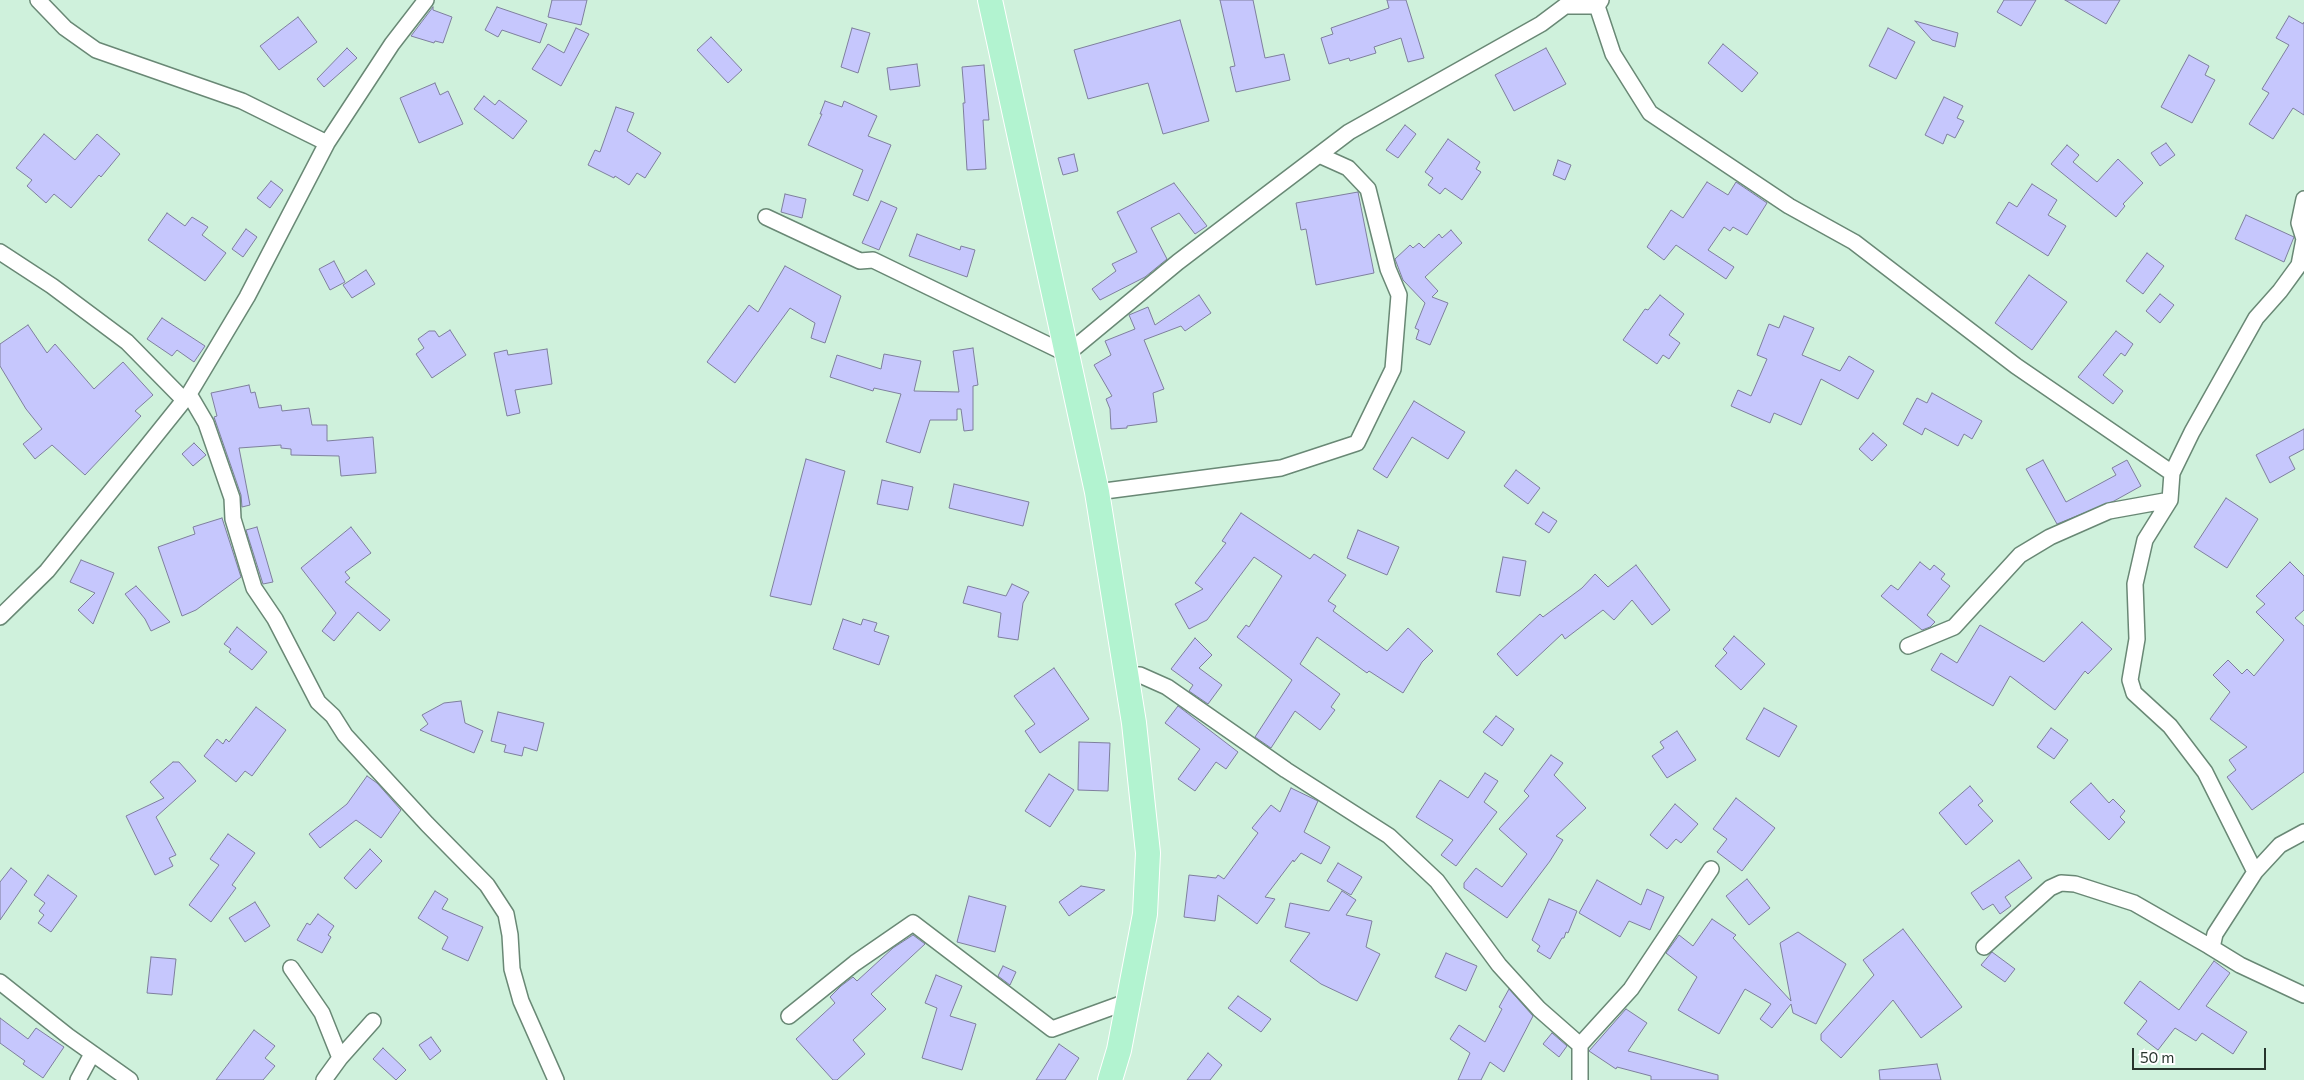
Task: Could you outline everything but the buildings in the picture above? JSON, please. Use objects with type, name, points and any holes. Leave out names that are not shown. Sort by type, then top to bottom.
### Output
[{"type":"main road","points":[[990,0],[1096,492],[1134,723],[1148,854],[1145,914],[1129,1002],[1110,1080]]},
{"type":"street","points":[[38,0],[65,28],[96,50],[242,101],[327,143]]},
{"type":"street","points":[[0,617],[47,570],[186,396],[247,297],[327,143],[392,44],[426,0]]},
{"type":"street","points":[[766,217],[860,261],[873,260],[1067,354],[1178,262],[1349,132],[1456,70],[1541,24],[1564,6],[1599,3],[1613,54],[1650,114],[1789,206],[1854,242],[2016,366],[2172,473]]},
{"type":"street","points":[[1096,492],[1281,468],[1357,443],[1393,369],[1399,295],[1388,269],[1368,189],[1348,168],[1319,155]]},
{"type":"street","points":[[2255,872],[2205,772],[2170,726],[2134,693],[2130,680],[2137,639],[2135,584],[2146,540],[2170,500],[2172,473],[2192,432],[2256,318],[2280,291],[2299,264],[2304,239],[2299,224],[2304,199]]},
{"type":"street","points":[[0,252],[52,286],[127,342],[186,396],[206,423],[232,498],[233,519],[254,588],[275,619],[318,702],[333,716],[345,734],[426,824],[487,885],[506,914],[510,935],[512,969],[521,1001],[556,1080]]},
{"type":"street","points":[[1908,646],[1954,627],[2020,555],[2050,537],[2110,511],[2170,500]]},
{"type":"street","points":[[1127,675],[1140,675],[1167,687],[1286,770],[1389,836],[1437,881],[1499,964],[1539,1009],[1580,1044]]},
{"type":"street","points":[[2209,946],[2213,943],[2215,934],[2255,872],[2280,846],[2304,832]]},
{"type":"street","points":[[1580,1080],[1580,1044],[1632,989],[1711,869]]},
{"type":"street","points":[[1984,947],[2050,888],[2061,883],[2075,884],[2134,903],[2240,965],[2304,995]]},
{"type":"street","points":[[788,1016],[855,963],[913,922],[1052,1029],[1129,1002]]},
{"type":"street","points":[[292,968],[322,1013],[340,1058]]},
{"type":"street","points":[[0,982],[92,1054],[130,1080]]},
{"type":"street","points":[[324,1080],[340,1058],[373,1020]]},
{"type":"street","points":[[78,1080],[92,1054]]}]
